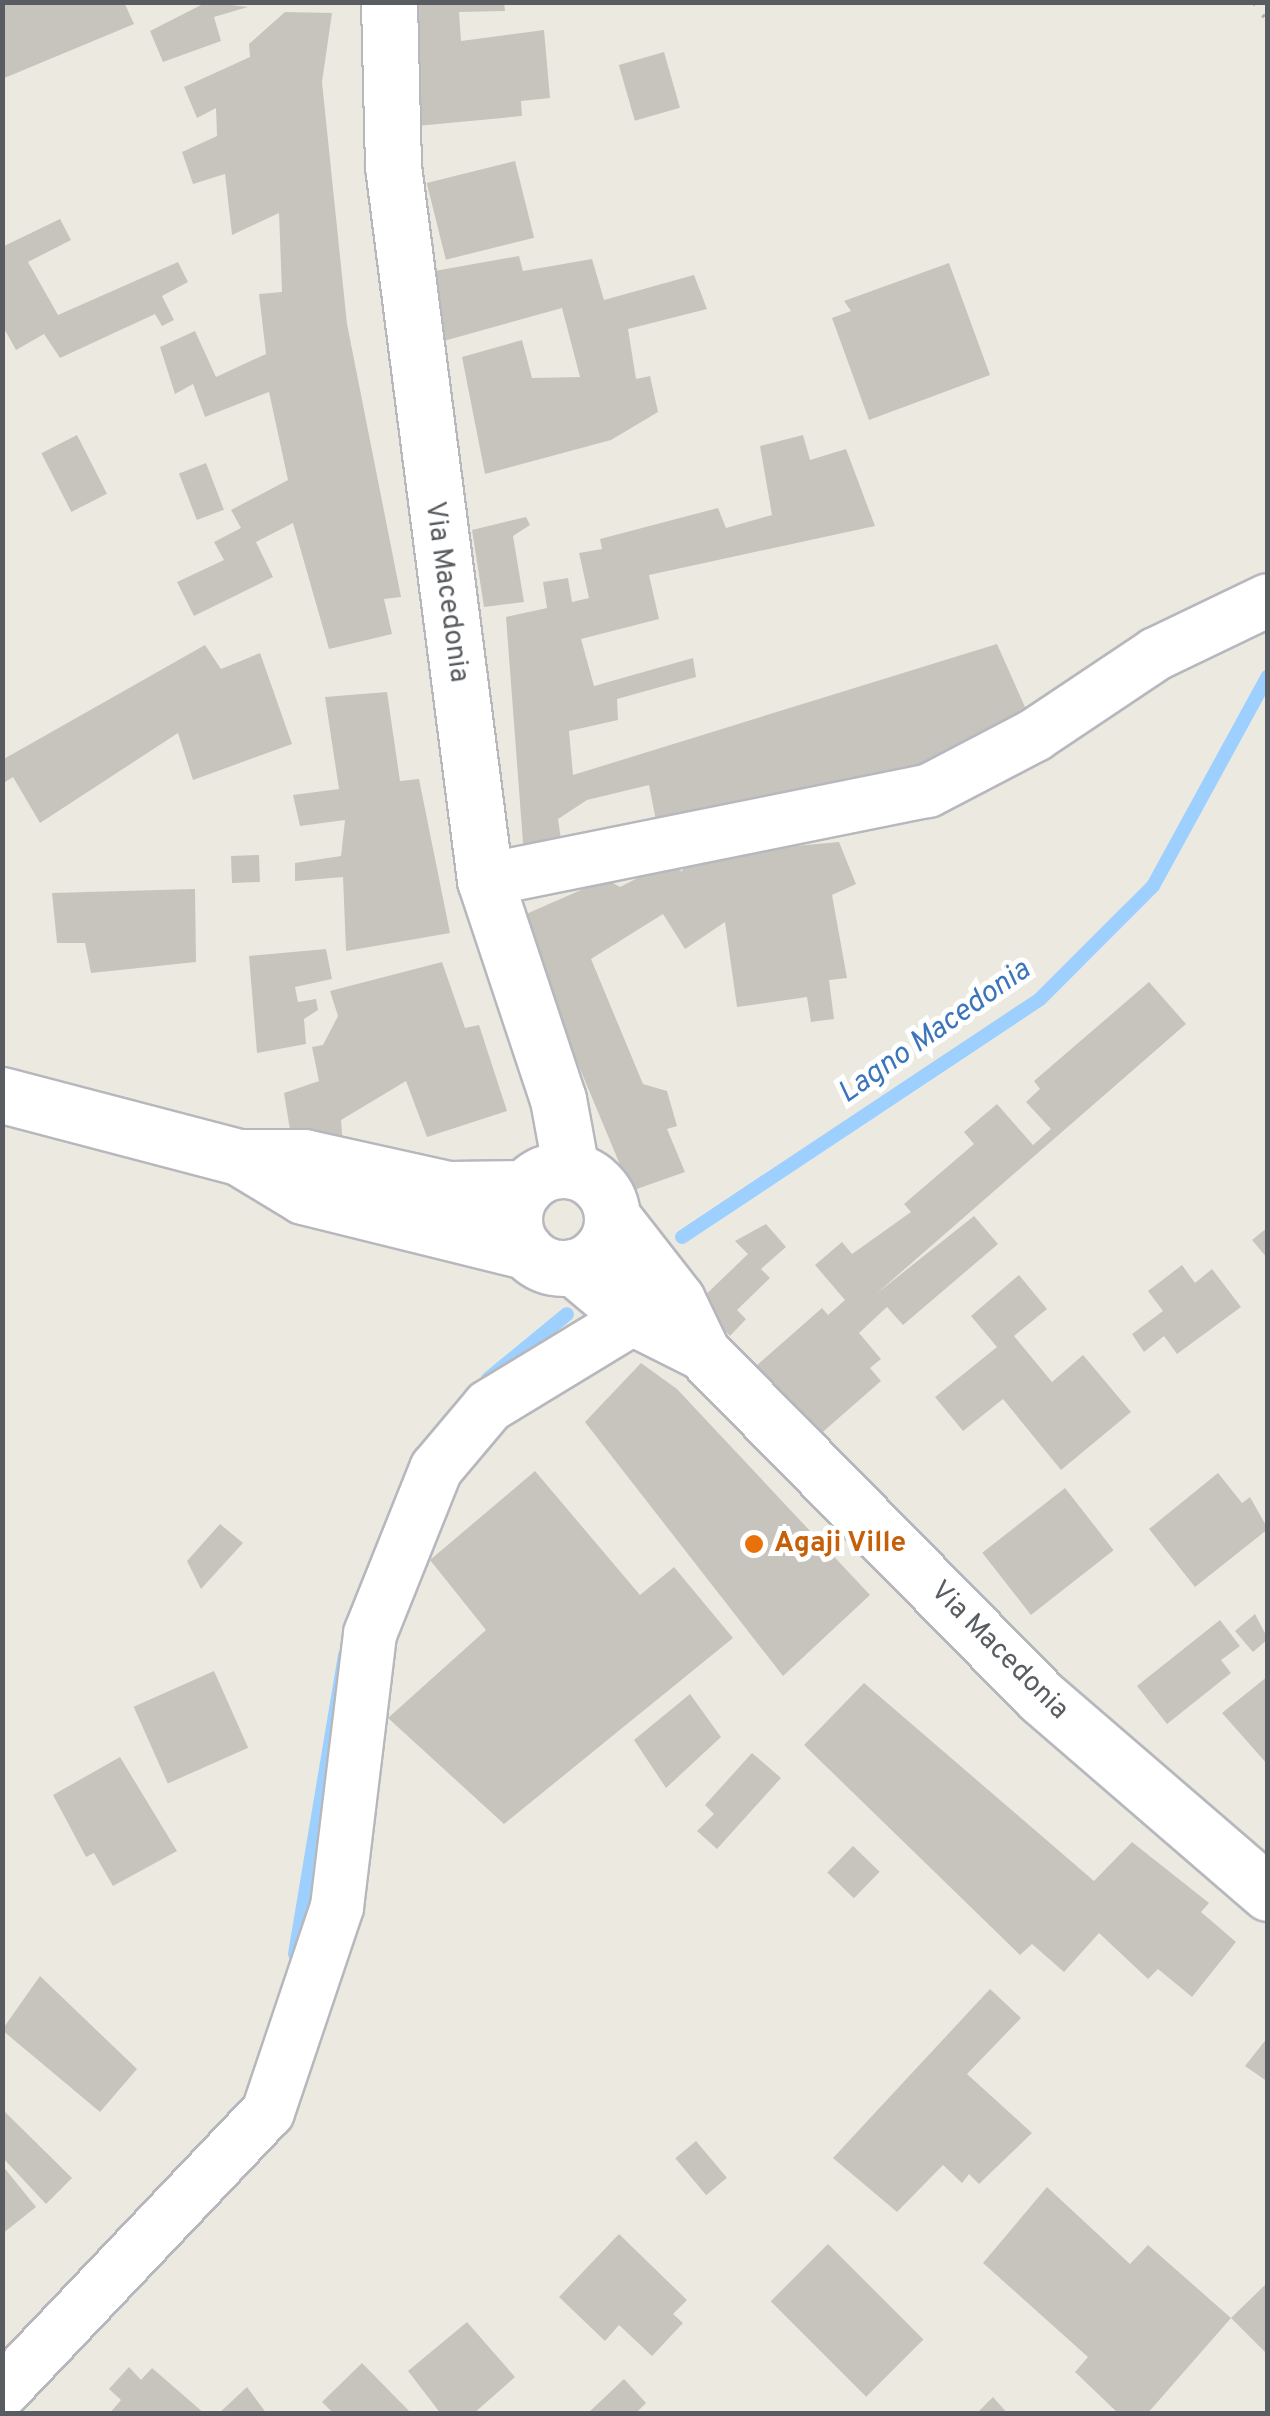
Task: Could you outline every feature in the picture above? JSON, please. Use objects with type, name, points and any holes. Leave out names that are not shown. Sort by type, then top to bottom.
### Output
[{"type":"main road","name":"Via Macedonia","points":[[389,2],[393,166],[485,880],[558,1099],[548,1179]]},
{"type":"main road","points":[[2,1095],[239,1157],[304,1157],[448,1189],[548,1179],[601,1186],[613,1218],[602,1250],[550,1259],[303,1196],[239,1157]]},
{"type":"main road","points":[[548,1179],[514,1220],[550,1259]]},
{"type":"main road","name":"Via Macedonia","points":[[613,1218],[677,1300],[702,1352],[1041,1697],[1268,1893]]},
{"type":"main road","name":"Via Macedonia","points":[[550,1259],[634,1318],[702,1352]]},
{"type":"street","points":[[485,880],[928,791],[1035,735],[1156,654],[1268,600]]},
{"type":"street","points":[[2,2392],[268,2112],[337,1907],[370,1634],[436,1470],[488,1406],[634,1318]]},
{"type":"building","points":[[2,2],[124,2],[134,24],[2,79]]},
{"type":"building","points":[[207,2],[248,7],[214,17],[221,41],[163,62],[150,31]]},
{"type":"building","points":[[412,2],[504,2],[505,11],[459,12],[461,41],[544,30],[550,98],[521,101],[522,116],[417,126]]},
{"type":"building","points":[[285,12],[332,13],[322,82],[347,324],[401,597],[384,599],[392,634],[329,649],[293,523],[256,542],[273,577],[194,616],[177,582],[224,560],[214,542],[241,528],[231,510],[288,480],[269,392],[205,417],[193,384],[175,394],[160,347],[195,331],[216,377],[266,354],[259,294],[282,292],[279,213],[232,235],[225,174],[193,184],[182,152],[217,136],[216,108],[197,118],[184,87],[250,57],[249,44]]},
{"type":"building","points":[[664,52],[680,108],[635,121],[619,65]]},
{"type":"building","points":[[515,161],[534,238],[446,260],[427,183]]},
{"type":"building","points":[[60,219],[71,240],[28,262],[58,315],[178,262],[188,282],[162,296],[174,320],[162,326],[155,314],[60,358],[44,334],[16,350],[2,325],[2,247]]},
{"type":"building","points":[[519,256],[523,271],[592,259],[604,300],[694,275],[707,309],[628,329],[636,379],[650,376],[658,412],[611,440],[485,474],[462,357],[522,340],[532,378],[580,377],[562,308],[440,342],[429,272]]},
{"type":"building","points":[[949,263],[990,375],[869,420],[832,318],[851,311],[844,301]]},
{"type":"building","points":[[77,435],[107,494],[71,512],[41,453]]},
{"type":"building","points":[[803,435],[810,460],[846,449],[875,526],[649,575],[659,619],[581,639],[594,686],[693,658],[696,677],[617,699],[618,720],[569,731],[573,775],[997,644],[1033,725],[994,749],[659,836],[649,785],[587,800],[558,819],[563,853],[524,856],[506,617],[547,608],[543,582],[568,578],[572,602],[589,598],[579,553],[602,549],[600,539],[718,508],[726,528],[772,515],[760,446]]},
{"type":"building","points":[[206,463],[224,510],[197,520],[179,473]]},
{"type":"building","points":[[526,517],[530,525],[513,536],[524,602],[484,607],[472,530]]},
{"type":"building","points":[[205,645],[221,669],[260,653],[292,744],[193,780],[178,733],[40,823],[13,777],[2,784],[2,760]]},
{"type":"building","points":[[387,692],[400,781],[419,779],[450,933],[346,951],[343,877],[295,881],[295,863],[341,856],[345,820],[300,826],[293,795],[339,789],[325,697]]},
{"type":"building","points":[[839,842],[856,884],[832,895],[847,978],[829,980],[834,1019],[811,1022],[807,997],[737,1007],[725,922],[685,949],[663,914],[591,959],[643,1084],[667,1091],[677,1126],[667,1129],[685,1172],[631,1191],[517,918],[606,879],[620,887],[677,858],[681,872],[694,855]]},
{"type":"building","points":[[259,855],[260,882],[232,883],[231,856]]},
{"type":"building","points":[[195,889],[196,962],[91,973],[85,943],[57,943],[52,893]]},
{"type":"building","points":[[326,949],[332,979],[295,987],[298,1002],[316,999],[318,1010],[304,1019],[306,1044],[257,1053],[249,956]]},
{"type":"building","points":[[442,962],[465,1028],[479,1025],[507,1111],[427,1137],[406,1081],[341,1120],[343,1146],[291,1136],[284,1093],[319,1081],[312,1047],[323,1045],[338,1016],[330,991]]},
{"type":"building","points":[[1149,982],[1186,1024],[876,1294],[974,1216],[998,1244],[903,1325],[887,1307],[859,1333],[881,1359],[870,1368],[881,1381],[817,1437],[756,1366],[822,1308],[828,1315],[845,1300],[815,1265],[842,1242],[852,1254],[911,1212],[904,1204],[974,1144],[964,1132],[997,1104],[1033,1145],[1051,1129],[1026,1102],[1040,1089],[1034,1081]]},
{"type":"building","points":[[766,1224],[786,1247],[761,1269],[770,1278],[737,1310],[746,1319],[730,1336],[697,1303],[748,1254],[735,1241]]},
{"type":"building","points":[[1268,1227],[1268,1259],[1252,1240]]},
{"type":"building","points":[[1182,1265],[1195,1283],[1212,1269],[1241,1307],[1177,1354],[1164,1336],[1144,1352],[1132,1334],[1163,1311],[1148,1291]]},
{"type":"building","points":[[1019,1275],[1047,1309],[1014,1336],[1052,1382],[1083,1355],[1131,1412],[1061,1470],[1003,1399],[963,1431],[935,1397],[997,1347],[971,1316]]},
{"type":"building","name":"Agaji Ville","points":[[641,1363],[677,1389],[870,1595],[783,1676],[585,1422]]},
{"type":"building","points":[[535,1471],[640,1595],[674,1567],[733,1638],[504,1824],[388,1718],[486,1630],[430,1560]]},
{"type":"building","points":[[1218,1473],[1242,1503],[1250,1497],[1268,1529],[1195,1587],[1149,1529]]},
{"type":"building","points":[[1065,1488],[1114,1550],[1031,1615],[982,1553]]},
{"type":"building","points":[[220,1524],[243,1543],[201,1589],[187,1561]]},
{"type":"building","points":[[1255,1614],[1268,1639],[1253,1652],[1235,1631]]},
{"type":"building","points":[[1220,1620],[1240,1646],[1221,1660],[1231,1673],[1167,1724],[1137,1686]]},
{"type":"building","points":[[214,1671],[248,1748],[168,1784],[134,1707]]},
{"type":"building","points":[[1268,1676],[1268,1765],[1222,1713]]},
{"type":"building","points":[[864,1683],[1094,1881],[1132,1842],[1209,1903],[1201,1912],[1236,1942],[1192,1997],[1158,1969],[1148,1979],[1099,1933],[1064,1972],[1032,1944],[1020,1955],[804,1745]]},
{"type":"building","points":[[690,1694],[721,1737],[666,1788],[634,1740]]},
{"type":"building","points":[[752,1753],[781,1778],[717,1849],[697,1831],[714,1814],[705,1805]]},
{"type":"building","points":[[120,1757],[177,1851],[113,1886],[94,1853],[86,1857],[53,1795]]},
{"type":"building","points":[[853,1846],[880,1872],[854,1898],[827,1873]]},
{"type":"building","points":[[40,1976],[137,2069],[100,2112],[2,2030]]},
{"type":"building","points":[[990,1989],[1021,2018],[967,2074],[1032,2133],[979,2184],[969,2174],[962,2183],[943,2165],[897,2212],[833,2158]]},
{"type":"building","points":[[1268,2037],[1268,2082],[1245,2066]]},
{"type":"building","points":[[2,2109],[72,2178],[46,2204],[2,2157]]},
{"type":"building","points":[[696,2141],[727,2178],[706,2195],[675,2158]]},
{"type":"building","points":[[2,2165],[36,2207],[2,2234]]},
{"type":"building","points":[[1047,2187],[1130,2264],[1148,2245],[1231,2318],[1147,2414],[1119,2414],[1075,2372],[1088,2357],[983,2263]]},
{"type":"building","points":[[619,2234],[687,2300],[673,2314],[683,2323],[652,2356],[619,2325],[605,2341],[559,2297]]},
{"type":"building","points":[[828,2244],[923,2339],[866,2397],[771,2301]]},
{"type":"building","points":[[1268,2282],[1268,2355],[1231,2318]]},
{"type":"building","points":[[467,2322],[515,2377],[473,2414],[441,2414],[408,2371]]},
{"type":"building","points":[[362,2363],[412,2414],[334,2414],[322,2402]]},
{"type":"building","points":[[129,2367],[141,2380],[152,2368],[205,2414],[109,2414],[121,2400],[109,2389]]},
{"type":"building","points":[[624,2379],[646,2403],[635,2414],[587,2414]]},
{"type":"building","points":[[247,2387],[267,2414],[218,2414]]},
{"type":"building","points":[[993,2397],[1008,2414],[976,2414]]},
{"type":"waterway","name":"Lagno Macedonia","points":[[682,1237],[1040,999],[1153,886],[1268,676]]},
{"type":"waterway","points":[[488,1379],[567,1314]]},
{"type":"waterway","points":[[295,1954],[345,1655]]},
{"type":"railway","points":[[1256,2],[1268,19]]},
{"type":"place","name":"Agaji Ville","points":[[754,1544]]}]
